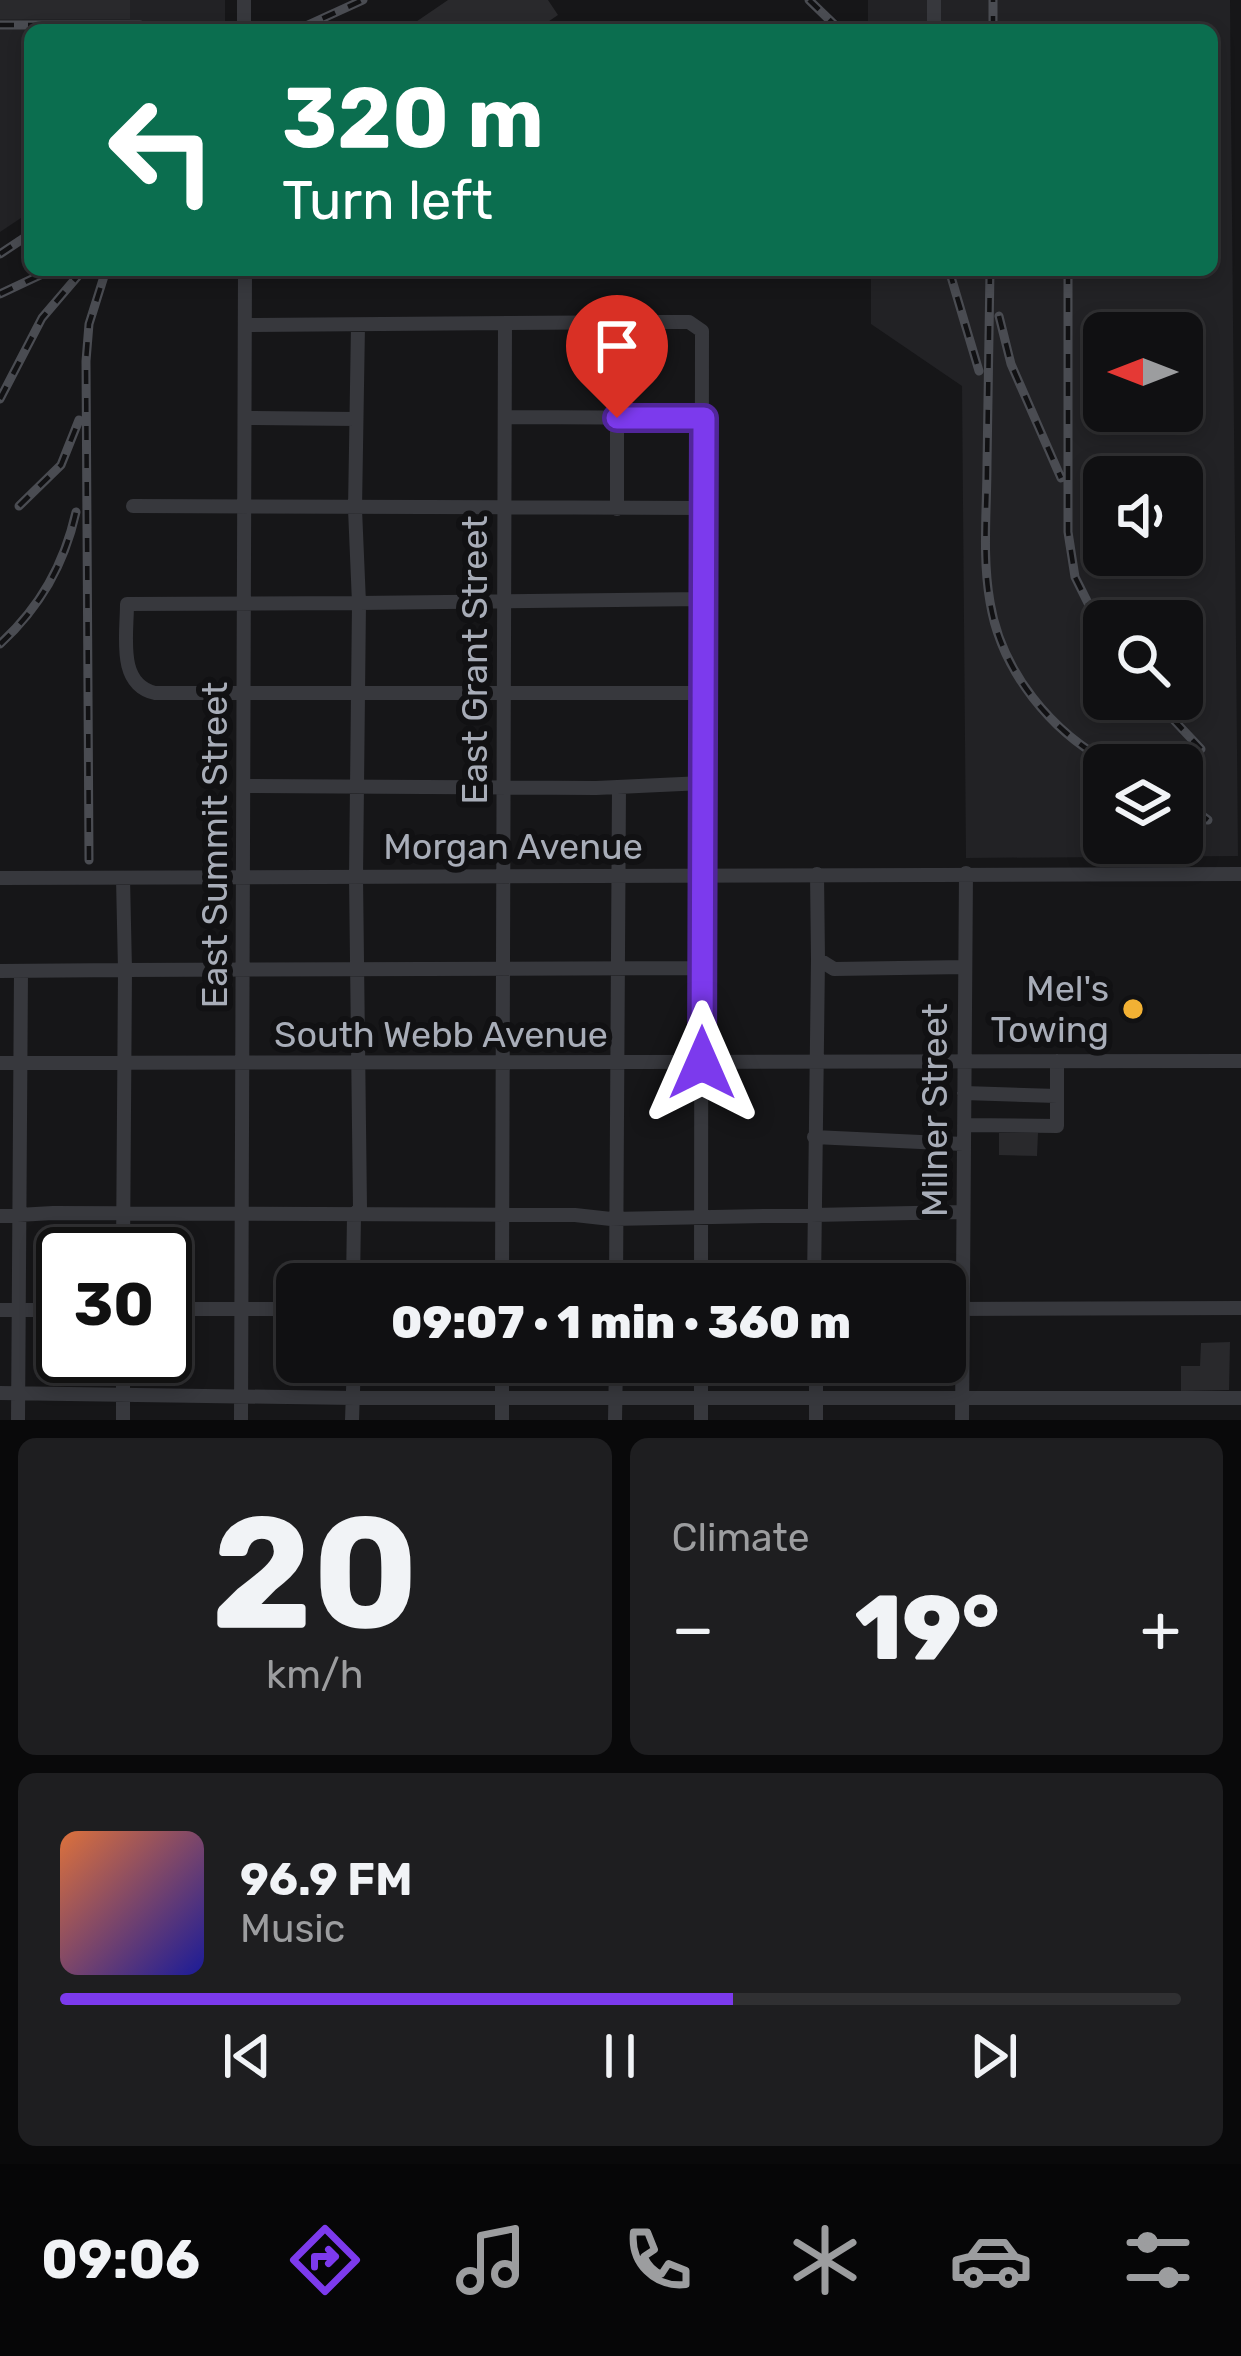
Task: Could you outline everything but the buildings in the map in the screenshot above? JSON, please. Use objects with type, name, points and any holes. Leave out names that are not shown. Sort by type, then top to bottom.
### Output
[{"type":"street","name":"East Summit Street","points":[[241,1420],[245,276]]},
{"type":"street","points":[[617,322],[617,509]]},
{"type":"street","points":[[245,326],[689,322],[700,327],[704,341],[701,1263]]},
{"type":"street","name":"East Grant Street","points":[[502,1263],[505,323]]},
{"type":"street","points":[[353,1263],[354,1215],[360,1208],[358,325]]},
{"type":"street","points":[[245,418],[356,419]]},
{"type":"street","points":[[505,418],[704,418]]},
{"type":"street","points":[[133,506],[704,508]]},
{"type":"street","points":[[703,599],[127,604],[131,679],[140,689],[155,693],[703,693]]},
{"type":"street","points":[[244,786],[619,788],[703,782]]},
{"type":"street","points":[[616,1263],[619,788]]},
{"type":"street","name":"Milner Street","points":[[962,1263],[966,873]]},
{"type":"street","points":[[814,1263],[817,874]]},
{"type":"street","name":"Morgan Avenue","points":[[0,878],[1241,874]]},
{"type":"street","points":[[123,878],[123,1227]]},
{"type":"street","points":[[818,959],[834,969],[965,968]]},
{"type":"street","points":[[0,971],[703,968]]},
{"type":"street","points":[[18,1420],[21,971]]},
{"type":"street","points":[[964,1125],[1057,1126],[1057,1061]]},
{"type":"street","name":"South Webb Avenue","points":[[0,1063],[1241,1061]]},
{"type":"street","points":[[964,1093],[1057,1096]]},
{"type":"street","points":[[814,1137],[963,1144]]},
{"type":"street","points":[[0,1216],[616,1219],[963,1212]]},
{"type":"street","points":[[966,1309],[1241,1308]]},
{"type":"street","points":[[0,1310],[36,1310]]},
{"type":"street","points":[[192,1310],[276,1310]]},
{"type":"street","points":[[123,1383],[123,1420]]},
{"type":"street","points":[[352,1420],[353,1383]]},
{"type":"street","points":[[502,1383],[502,1420]]},
{"type":"street","points":[[615,1383],[615,1420]]},
{"type":"street","points":[[700,1420],[701,1383]]},
{"type":"street","points":[[816,1383],[816,1420]]},
{"type":"street","name":"Milner Street","points":[[962,1383],[962,1420]]},
{"type":"street","points":[[0,1394],[353,1399],[1241,1397]]},
{"type":"shaded area","points":[[0,0],[225,0],[225,24],[24,24],[24,216],[0,232]]},
{"type":"shaded area","points":[[868,0],[1230,0],[1238,856],[1203,856],[1203,744],[1083,744],[1083,857],[966,858],[962,386],[871,324],[871,276],[1218,276],[1218,24],[868,24]]},
{"type":"railway","points":[[310,24],[363,0]]},
{"type":"railway","points":[[809,0],[834,24]]},
{"type":"railway","points":[[993,0],[993,24]]},
{"type":"railway","points":[[0,25],[24,25]]},
{"type":"railway","points":[[0,254],[24,238]]},
{"type":"railway","points":[[0,294],[38,276]]},
{"type":"railway","points":[[0,399],[42,318],[78,276]]},
{"type":"railway","points":[[89,860],[86,361],[89,324],[104,276]]},
{"type":"railway","points":[[951,276],[979,371]]},
{"type":"railway","points":[[990,276],[986,550],[990,602],[1005,652],[1018,676],[1050,718],[1083,746]]},
{"type":"railway","points":[[1068,276],[1068,532],[1075,577],[1086,600]]},
{"type":"railway","points":[[999,316],[1011,364],[1061,478]]},
{"type":"railway","points":[[19,506],[61,465],[79,420]]},
{"type":"railway","points":[[0,644],[48,584],[76,512]]},
{"type":"railway","points":[[1174,720],[1196,744]]},
{"type":"railway","points":[[1203,816],[1208,820]]},
{"type":"place","name":"Mel's Towing","points":[[1133,1009]]},
{"type":"route","points":[[617,418],[704,418],[702,1063]]}]
